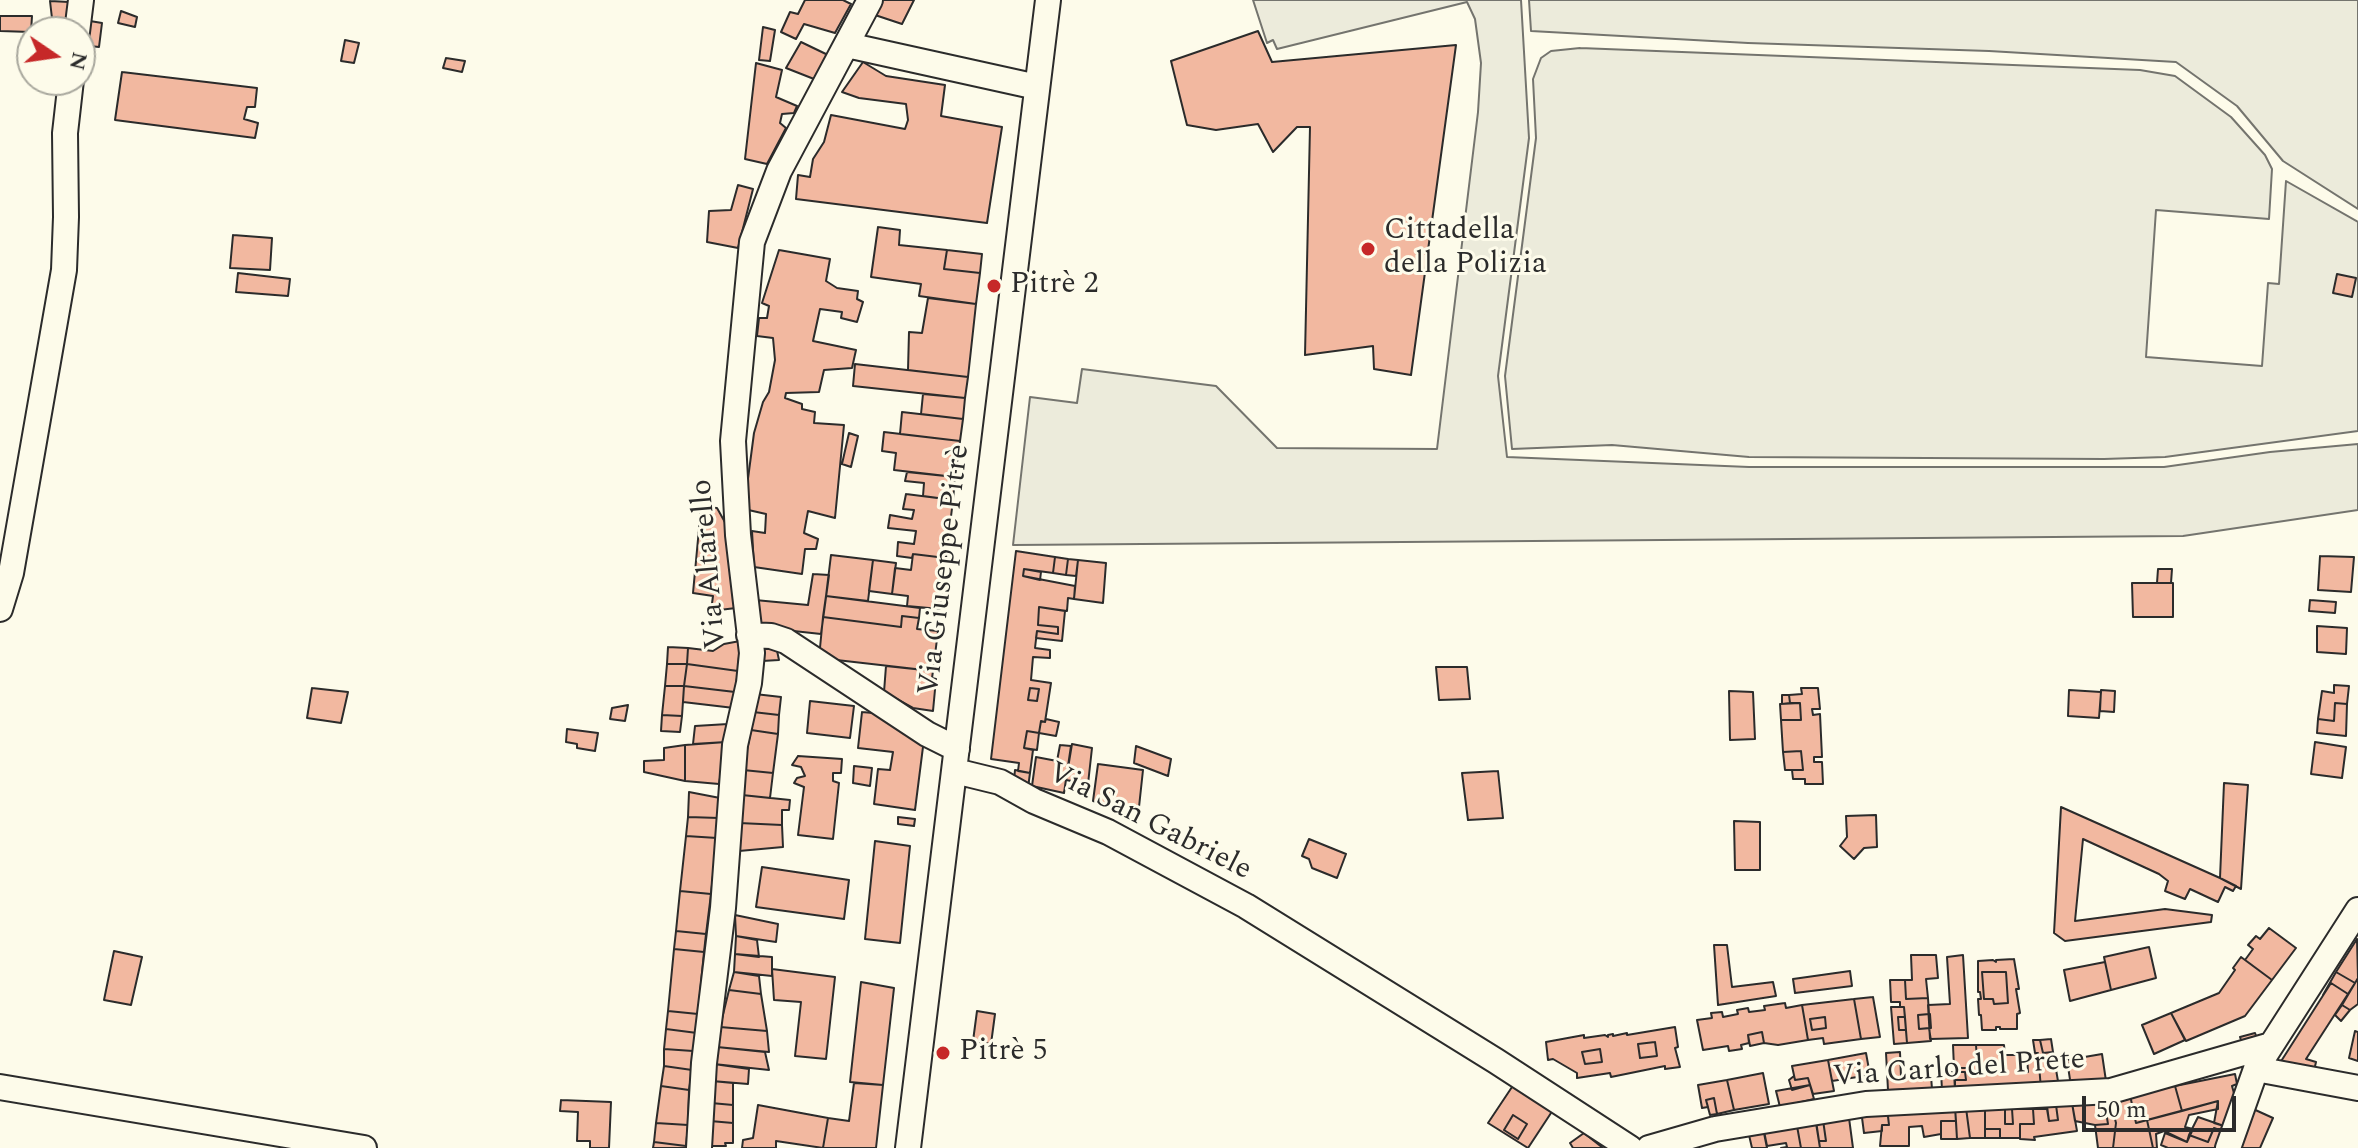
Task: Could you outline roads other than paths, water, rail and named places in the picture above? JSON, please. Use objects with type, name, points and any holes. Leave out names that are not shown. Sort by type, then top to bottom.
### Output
[{"type":"street","name":"Via Altarello","points":[[699,1148],[704,1063],[723,908],[735,745],[749,683],[752,653],[738,535],[733,441],[752,242],[779,171],[870,0]]},
{"type":"street","name":"Via Giuseppe Pitrè","points":[[908,1148],[1048,0]]},
{"type":"street","points":[[847,45],[1037,87]]},
{"type":"street","points":[[0,609],[11,573],[64,270],[65,133],[69,96]]},
{"type":"street","name":"Via San Gabriele","points":[[749,635],[771,636],[786,641],[927,734],[956,760],[1034,801],[1108,832],[1246,906],[1630,1148]]},
{"type":"street","points":[[2228,1148],[2256,1069],[2358,910]]},
{"type":"street","name":"Via Carlo del Prete","points":[[1649,1148],[1715,1129],[1866,1104],[2111,1091],[2271,1045]]},
{"type":"street","points":[[2256,1069],[2358,1088]]},
{"type":"street","points":[[0,1087],[364,1148]]},
{"type":"place","name":"Cittadella della Polizia","points":[[1368,249]]},
{"type":"place","name":"Pitrè 2","points":[[994,286]]},
{"type":"place","name":"Pitrè 5","points":[[943,1053]]}]
